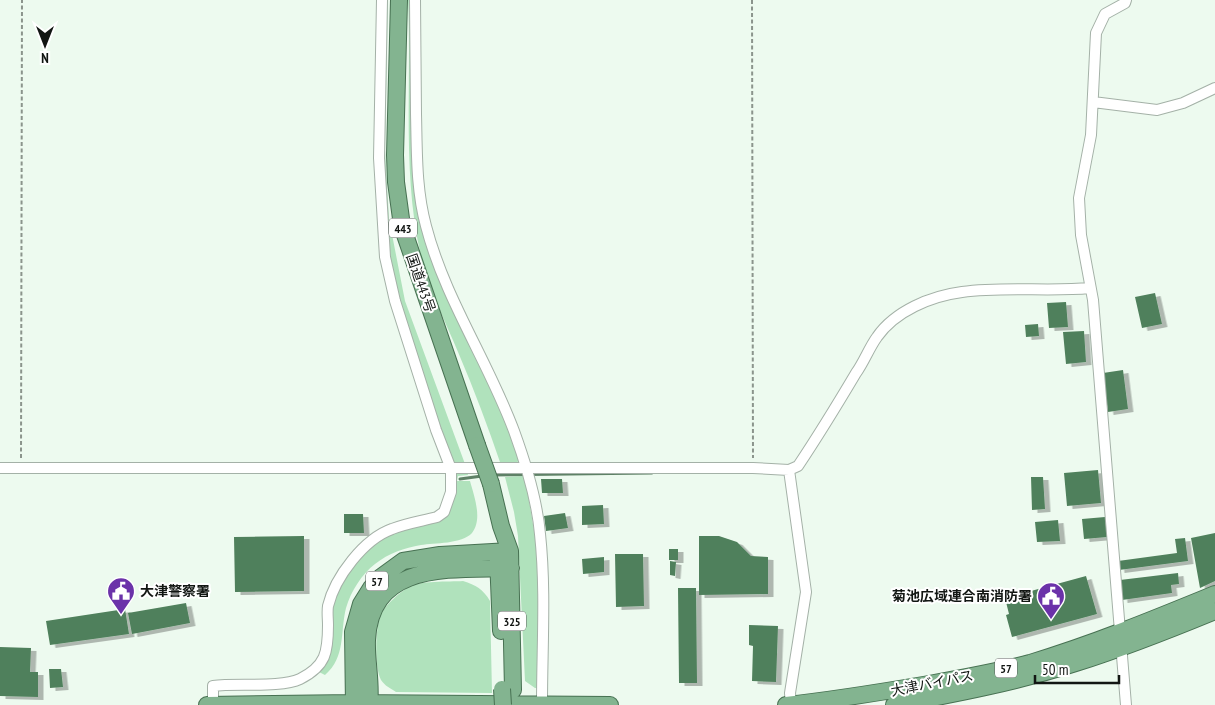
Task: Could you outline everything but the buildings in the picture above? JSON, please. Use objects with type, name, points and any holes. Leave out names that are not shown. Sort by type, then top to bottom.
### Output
[{"type":"highway","name":"国道443号","points":[[398,0],[395,155],[396,182],[402,226],[491,484],[501,526],[505,568]]},
{"type":"highway","name":"57","points":[[361,704],[354,632],[361,604],[381,577],[403,561],[440,555],[504,551]]},
{"type":"highway","name":"57","points":[[361,704],[369,625],[374,606],[390,588],[406,578],[440,570],[505,568]]},
{"type":"highway","name":"325","points":[[505,568],[508,697]]},
{"type":"highway","name":"大津バイパス","points":[[894,705],[960,694],[1076,663],[1215,594]]},
{"type":"highway","name":"大津バイパス","points":[[786,705],[856,697],[958,679],[1027,663],[1071,650],[1160,634],[1215,611]]},
{"type":"highway","points":[[206,705],[610,705]]},
{"type":"street","points":[[212,705],[213,686],[273,684],[299,680],[316,668],[323,660],[328,649],[328,606],[346,569],[367,545],[391,529],[437,517],[444,512],[451,492],[450,469],[395,301],[385,257],[378,158],[382,0]]},
{"type":"street","points":[[415,0],[418,190],[426,226],[449,291],[500,399],[526,468],[540,532],[543,566],[542,704]]},
{"type":"street","points":[[1126,0],[1125,3],[1105,14],[1096,33],[1091,135],[1079,198],[1081,234],[1093,300],[1126,705]]},
{"type":"street","points":[[1093,102],[1157,110],[1183,103],[1215,88]]},
{"type":"street","points":[[0,468],[753,468],[789,470],[798,466],[802,460],[857,372],[877,336],[890,323],[913,307],[962,292],[1003,289],[1066,290],[1090,288]]},
{"type":"street","points":[[789,470],[806,592],[790,693],[791,704]]},
{"type":"path","points":[[21,468],[22,0]]},
{"type":"path","points":[[752,0],[753,468]]},
{"type":"green space","points":[[386,0],[388,0],[385,150],[389,219],[405,301],[465,464],[454,465],[451,460],[393,278],[383,187]]},
{"type":"green space","points":[[408,0],[412,0],[418,206],[507,422],[519,460],[516,464],[501,465],[464,366],[434,297],[423,264],[416,232],[410,166]]},
{"type":"green space","points":[[467,471],[468,475],[458,476],[457,481],[470,481],[477,514],[477,521],[472,533],[455,541],[403,549],[391,554],[370,568],[358,583],[348,602],[341,644],[336,660],[332,668],[325,675],[319,672],[336,595],[344,577],[368,548],[391,533],[434,521],[456,472]]},
{"type":"green space","points":[[524,476],[536,542],[538,566],[538,688],[525,681],[518,536],[505,477]]},
{"type":"green space","points":[[463,581],[479,588],[490,601],[492,693],[396,692],[388,687],[381,680],[376,656],[378,626],[382,612],[397,596],[412,585]]},
{"type":"waterway","points":[[493,475],[652,473]]},
{"type":"waterway","points":[[460,479],[482,476]]},
{"type":"place","name":"大津警察署","points":[[121,615]]},
{"type":"place","name":"菊池広域連合南消防署","points":[[1051,620]]}]
